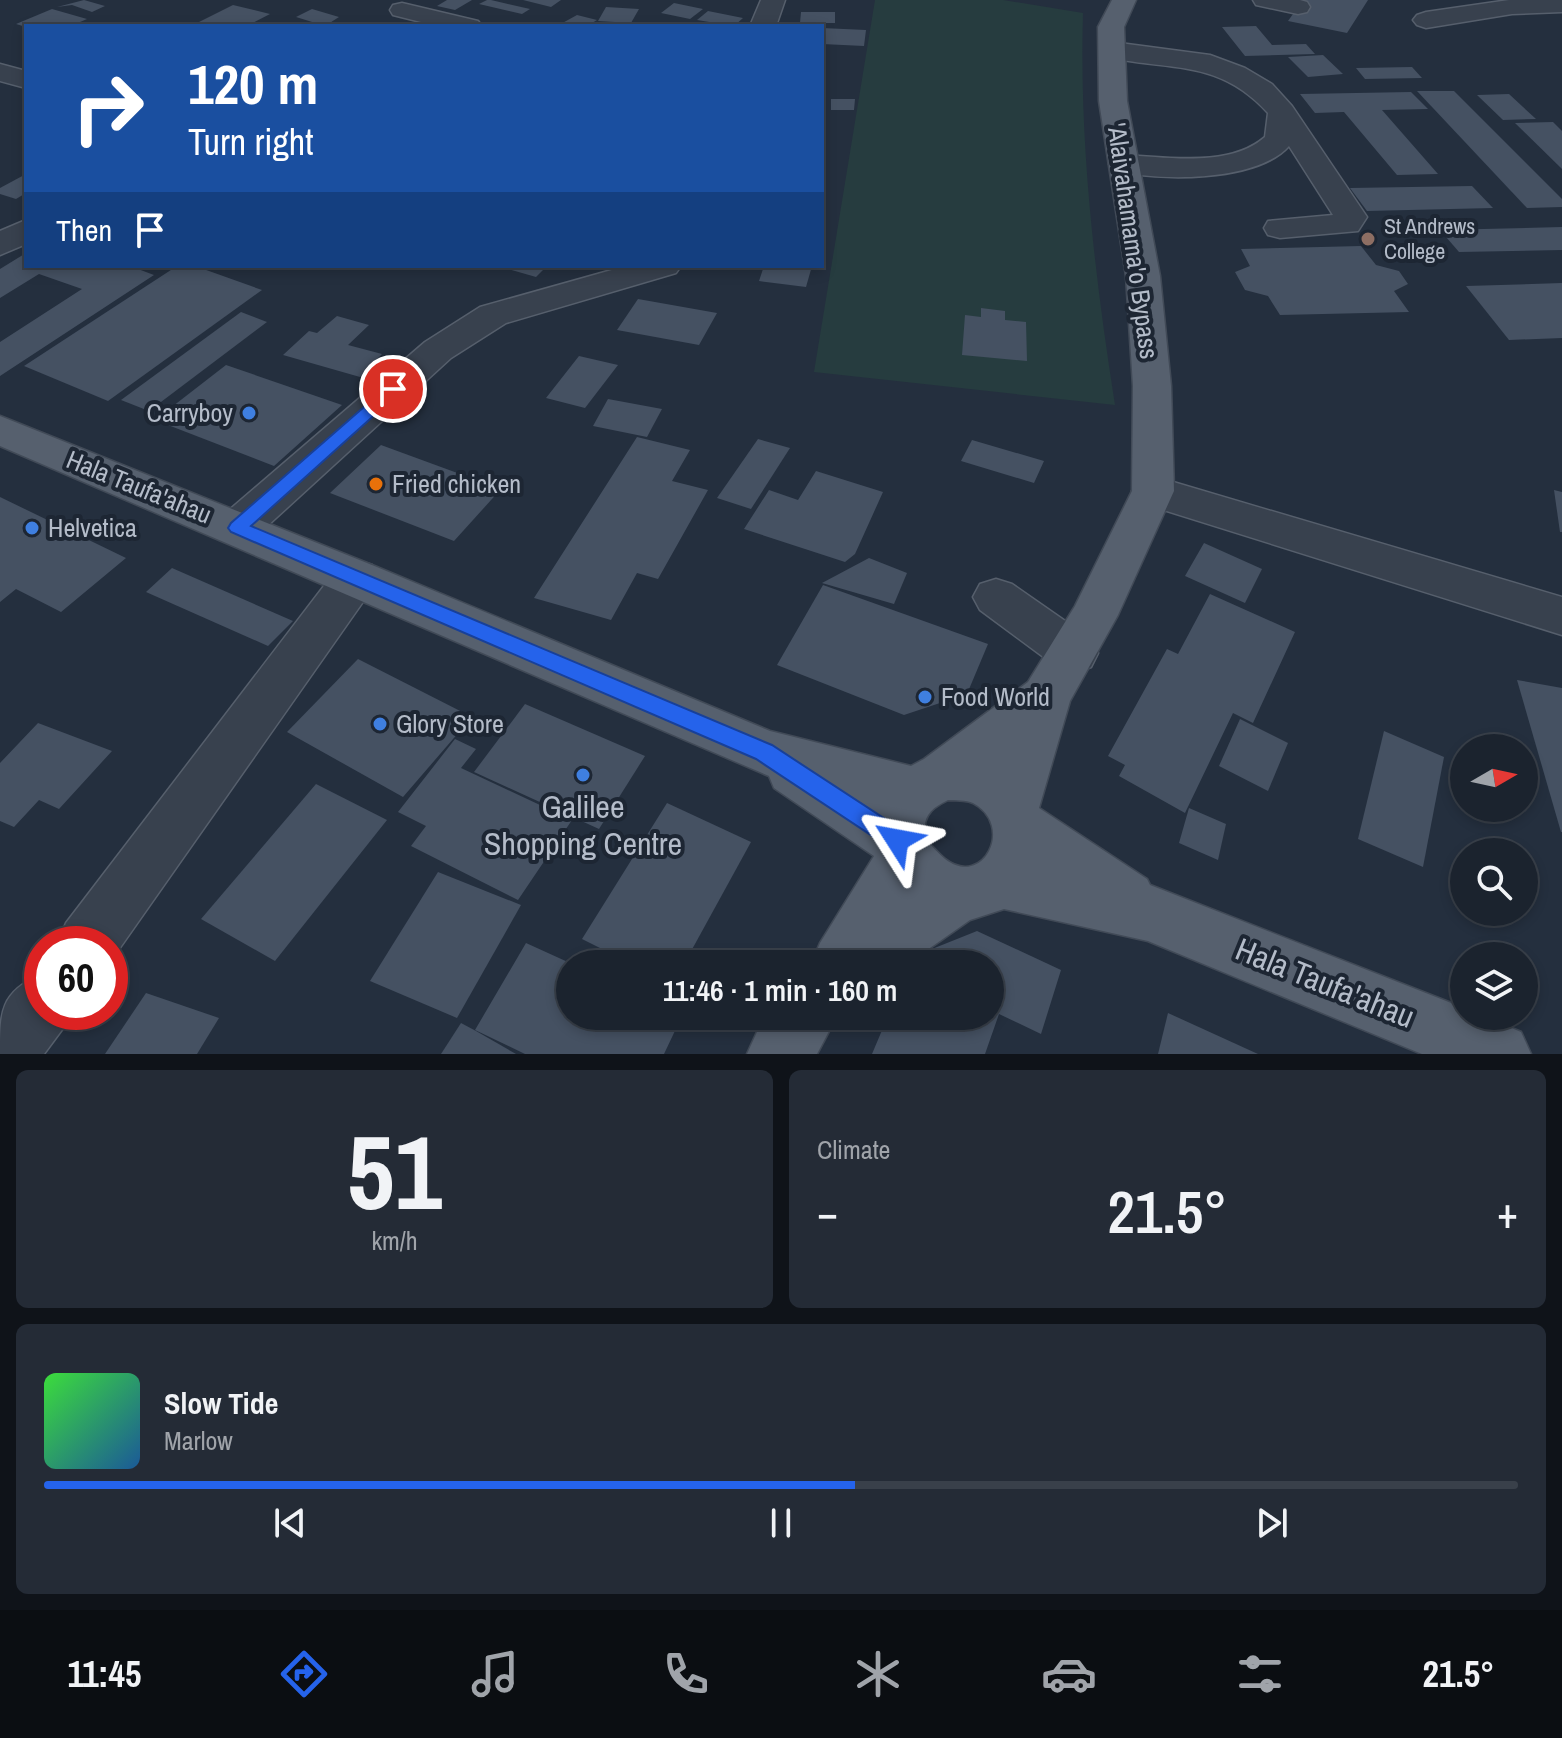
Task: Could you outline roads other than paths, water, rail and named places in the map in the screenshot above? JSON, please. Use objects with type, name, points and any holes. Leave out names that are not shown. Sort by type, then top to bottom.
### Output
[{"type":"main road","name":"'Alaivahamama'o Bypass","points":[[848,950],[914,816],[1046,697],[1074,653],[1153,491],[1152,386],[1143,276],[1113,101],[1111,27],[1124,0]]},
{"type":"main road","name":"Hala Taufa'ahau","points":[[3,434],[356,577],[914,816]]},
{"type":"main road","name":"'Alaivahamama'o Bypass","points":[[1016,818],[1046,697]]},
{"type":"main road","points":[[878,950],[1016,866],[1022,847],[1016,818],[990,785],[961,777],[914,816],[929,882],[982,886]]},
{"type":"main road","name":"Hala Taufa'ahau","points":[[1016,818],[1149,913]]},
{"type":"main road","name":"Hala Taufa'ahau","points":[[982,886],[1149,913],[1499,1054]]},
{"type":"main road","points":[[779,1054],[796,1030]]},
{"type":"street","points":[[764,24],[773,0]]},
{"type":"street","points":[[1265,0],[1298,7]]},
{"type":"street","points":[[1507,0],[1534,6]]},
{"type":"street","points":[[1426,20],[1562,4]]},
{"type":"street","points":[[378,24],[410,5],[463,24]]},
{"type":"street","points":[[1112,50],[1201,61],[1235,74],[1262,90],[1282,112],[1351,217],[1346,224],[1280,228]]},
{"type":"street","points":[[0,72],[24,79]]},
{"type":"street","points":[[1124,164],[1186,166],[1261,157],[1278,142],[1282,112]]},
{"type":"street","points":[[0,245],[24,231]]},
{"type":"street","points":[[237,528],[438,350],[493,315],[657,268]]},
{"type":"street","points":[[1153,491],[1562,616]]},
{"type":"street","points":[[100,926],[356,577]]},
{"type":"street","points":[[996,597],[1074,653]]},
{"type":"street","points":[[6,1054],[24,1030]]},
{"type":"place","name":"St Andrews College","points":[[1368,239]]},
{"type":"place","name":"Carryboy","points":[[249,413]]},
{"type":"place","name":"Fried chicken","points":[[376,484]]},
{"type":"place","name":"Helvetica","points":[[32,528]]},
{"type":"place","name":"Food World","points":[[925,697]]},
{"type":"place","name":"Glory Store","points":[[380,724]]},
{"type":"place","name":"Galilee Shopping Centre","points":[[583,775]]}]
